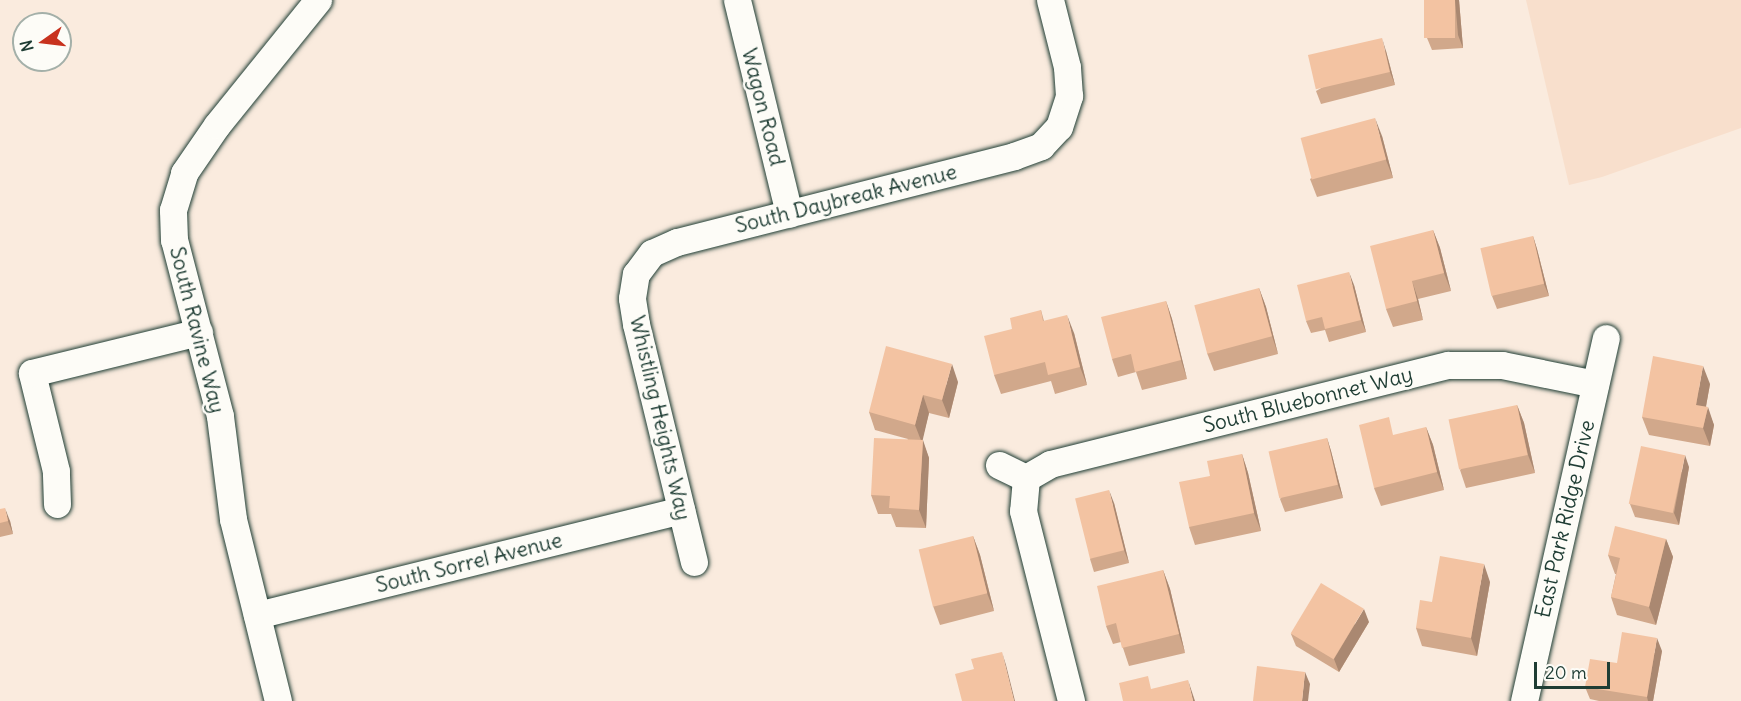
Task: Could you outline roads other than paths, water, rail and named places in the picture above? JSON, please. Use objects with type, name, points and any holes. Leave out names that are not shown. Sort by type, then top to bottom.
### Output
[{"type":"street","name":"South Ravine Way","points":[[278,701],[233,519],[220,416],[174,240],[173,210],[184,173],[217,125],[318,0]]},
{"type":"street","name":"Wagon Road","points":[[737,0],[789,213]]},
{"type":"street","name":"South Daybreak Avenue","points":[[636,274],[652,253],[677,242],[1014,156],[1041,146],[1059,127],[1069,96],[1067,67],[1050,0]]},
{"type":"street","name":"Whistling Heights Way","points":[[636,274],[632,298],[636,324],[694,562]]},
{"type":"street","points":[[57,504],[56,471],[32,373],[199,332]]},
{"type":"street","name":"East Park Ridge Drive","points":[[1524,701],[1606,338]]},
{"type":"street","name":"South Bluebonnet Way","points":[[1026,478],[1050,464],[1448,365],[1502,365],[1595,384]]},
{"type":"street","points":[[999,465],[1026,478],[1023,512],[1071,701]]},
{"type":"street","name":"South Sorrel Avenue","points":[[256,615],[681,510]]}]
